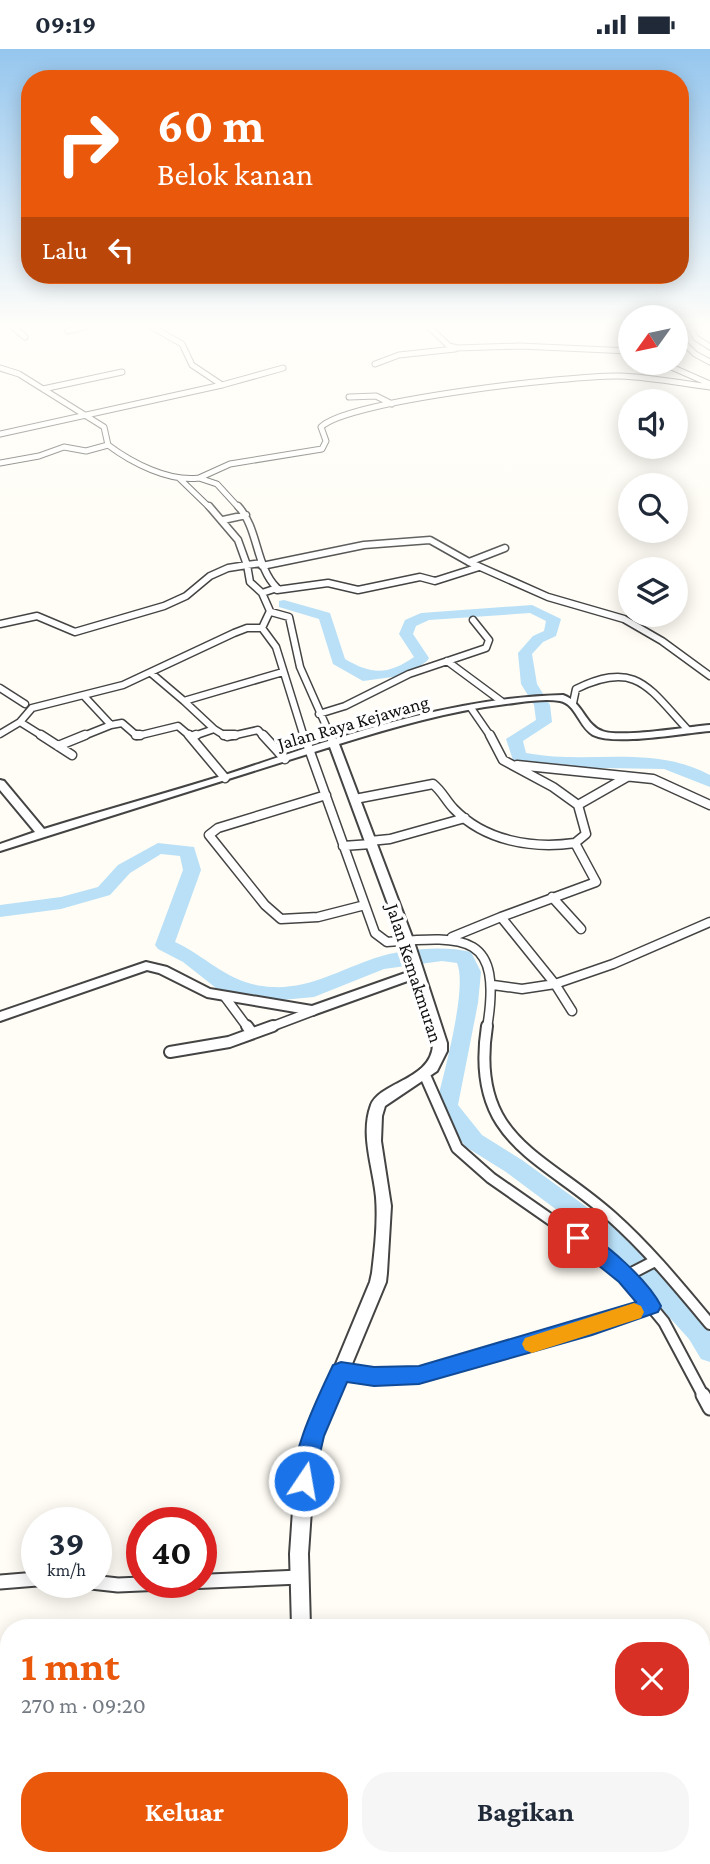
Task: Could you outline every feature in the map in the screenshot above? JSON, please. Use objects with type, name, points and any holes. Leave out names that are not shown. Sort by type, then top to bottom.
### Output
[{"type":"street","points":[[78,412],[104,427],[108,445],[119,453],[190,481],[202,479],[230,464],[317,451],[325,446],[321,428],[328,420],[361,412]]},
{"type":"street","points":[[0,434],[34,429],[98,412]]},
{"type":"street","points":[[0,463],[39,456],[64,447],[86,451],[108,445]]},
{"type":"street","points":[[179,478],[226,519],[255,564],[278,590]]},
{"type":"street","points":[[202,479],[214,482],[244,516],[255,564],[250,582],[262,593],[271,612],[262,628]]},
{"type":"street","points":[[226,519],[244,516]]},
{"type":"street","points":[[0,624],[37,616],[75,632],[164,606],[186,596],[210,576],[228,568],[364,545],[425,539],[479,567],[548,597],[624,619],[662,641],[710,675]]},
{"type":"street","points":[[471,562],[505,548]]},
{"type":"street","points":[[262,593],[331,583],[358,590],[420,577],[435,580],[479,567]]},
{"type":"street","points":[[271,612],[280,612],[289,617],[290,635],[333,744]]},
{"type":"street","points":[[319,714],[489,646],[473,619]]},
{"type":"street","points":[[0,734],[20,722],[32,708],[112,689],[242,629],[262,628],[268,632],[283,672],[375,933],[382,941],[413,958]]},
{"type":"street","points":[[447,661],[501,701]]},
{"type":"street","points":[[184,701],[283,672]]},
{"type":"street","points":[[151,673],[214,729],[227,737],[258,730],[285,759]]},
{"type":"street","points":[[687,729],[643,681],[628,675],[576,689],[573,703],[590,728],[601,735],[710,728]]},
{"type":"street","points":[[0,688],[25,704]]},
{"type":"street","points":[[84,697],[111,726]]},
{"type":"street","name":"Jalan Raya Kejawang","points":[[0,848],[333,744],[471,708],[531,698],[554,698],[573,703]]},
{"type":"street","points":[[355,799],[433,785],[464,818],[482,830],[507,839],[545,846],[575,843],[586,834],[578,805],[498,754],[487,728],[471,708]]},
{"type":"street","points":[[20,722],[72,755]]},
{"type":"street","points":[[58,746],[122,723],[139,736],[180,726],[225,778]]},
{"type":"street","points":[[191,737],[214,729]]},
{"type":"street","name":"Jalan Kemakmuran","points":[[301,1619],[304,1481],[314,1436],[378,1282],[381,1265],[384,1204],[374,1140],[376,1111],[379,1103],[424,1073],[437,1060],[440,1043],[413,958],[333,744]]},
{"type":"street","points":[[515,765],[669,784],[710,805]]},
{"type":"street","points":[[578,805],[627,777]]},
{"type":"street","points":[[0,783],[42,834]]},
{"type":"street","points":[[326,795],[218,828],[209,835],[265,905],[281,919],[318,917],[365,905]]},
{"type":"street","points":[[346,846],[390,839],[464,818]]},
{"type":"street","points":[[170,1052],[229,1042],[313,1011],[450,937],[552,897],[587,888],[596,882],[575,843]]},
{"type":"street","points":[[552,897],[582,929]]},
{"type":"street","points":[[500,917],[555,983],[572,1011]]},
{"type":"street","points":[[493,985],[522,989],[555,983],[613,964],[710,922]]},
{"type":"street","points":[[450,937],[462,940],[483,956],[493,985],[484,1055],[489,1093],[498,1117],[515,1142],[540,1166],[598,1204],[710,1324]]},
{"type":"street","points":[[0,1017],[146,966],[163,970],[207,993],[313,1011]]},
{"type":"street","points":[[225,997],[252,1033]]},
{"type":"street","points":[[424,1073],[450,1137],[463,1155],[630,1274],[650,1306],[664,1322],[710,1408]]},
{"type":"street","points":[[630,1274],[652,1263]]},
{"type":"street","points":[[341,1371],[384,1377],[419,1375],[611,1321],[650,1306]]},
{"type":"street","points":[[112,1584],[300,1577]]},
{"type":"street","points":[[0,1582],[21,1580]]},
{"type":"waterway","points":[[284,604],[325,616],[338,661],[363,676],[402,672],[422,658],[406,634],[410,623],[426,616],[532,609],[554,619],[551,633],[538,639],[525,653],[529,684],[542,705],[544,722],[514,739],[519,757],[543,762],[641,761],[665,764],[688,770],[710,782]]},
{"type":"waterway","points":[[0,911],[61,903],[104,891],[124,869],[158,848],[188,851],[192,870],[165,945],[190,957],[223,983],[271,994],[314,990],[381,963],[442,955],[464,957],[471,972],[468,1003],[447,1106],[474,1141],[514,1166],[613,1239],[698,1331],[710,1351]]},
{"type":"slow traffic","points":[[532,1344],[634,1312]]},
{"type":"route","points":[[304,1481],[320,1417],[341,1371],[393,1377],[419,1375],[592,1327],[650,1306],[626,1276],[578,1238]]}]
